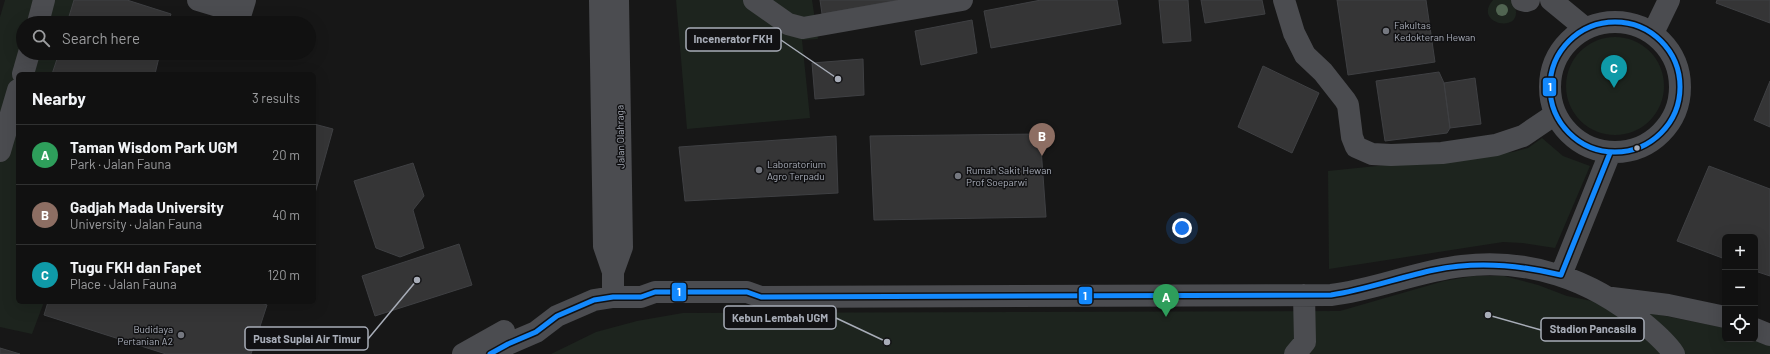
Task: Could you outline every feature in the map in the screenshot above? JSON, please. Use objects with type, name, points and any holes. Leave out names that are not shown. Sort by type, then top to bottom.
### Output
[{"type":"street","points":[[40,16],[44,0]]},
{"type":"street","points":[[198,0],[241,13],[245,0]]},
{"type":"street","name":"Jalan Olahraga","points":[[600,0],[604,246],[613,272],[613,297]]},
{"type":"street","name":"Jalan Olahraga","points":[[613,272],[622,247],[618,0]]},
{"type":"street","points":[[754,0],[788,24],[803,28],[951,1]]},
{"type":"street","points":[[1284,0],[1294,33],[1305,55],[1323,72],[1348,106],[1352,137],[1356,147],[1372,154],[1391,155],[1442,153],[1496,145],[1523,136],[1554,115]]},
{"type":"street","points":[[1522,0],[1529,0]]},
{"type":"street","points":[[1551,0],[1585,28]]},
{"type":"street","points":[[1653,33],[1669,0]]},
{"type":"street","points":[[1604,22],[1625,22],[1645,28],[1662,41],[1674,58],[1680,77],[1680,98],[1674,117],[1661,134],[1643,147],[1610,153],[1597,151],[1577,141],[1560,125],[1554,115],[1550,104],[1549,81],[1555,59],[1568,41],[1585,28],[1604,22]]},
{"type":"street","points":[[24,72],[27,60]]},
{"type":"street","points":[[0,151],[16,97]]},
{"type":"street","points":[[1561,274],[1610,153]]},
{"type":"street","points":[[490,354],[508,344],[536,332],[557,316],[594,300],[613,297],[641,297],[655,305],[747,305],[761,297],[1304,295],[1347,293],[1434,271],[1461,266],[1504,265],[1538,269],[1561,274],[1609,297],[1649,328],[1674,354]]},
{"type":"street","points":[[1295,354],[1305,342],[1304,295]]},
{"type":"street","points":[[1609,297],[1668,305],[1722,316]]},
{"type":"street","points":[[463,354],[479,344],[518,325],[532,320],[557,316]]},
{"type":"street","points":[[1758,330],[1770,335]]},
{"type":"shaded area","points":[[5,0],[76,0],[73,16],[16,16],[16,60],[65,60],[63,72],[16,72],[16,304],[43,304],[32,334],[0,327],[0,17]]},
{"type":"shaded area","points":[[676,0],[812,0],[818,39],[802,40],[810,118],[687,129]]},
{"type":"shaded area","points":[[1493,0],[1512,0],[1516,11],[1514,19],[1509,23],[1494,21],[1489,16],[1488,9]]},
{"type":"shaded area","points":[[1615,37],[1634,41],[1649,52],[1660,67],[1664,86],[1660,105],[1649,120],[1634,131],[1615,135],[1596,131],[1581,120],[1570,105],[1566,86],[1570,67],[1581,52],[1596,41]]},
{"type":"shaded area","points":[[1542,138],[1563,156],[1590,166],[1555,248],[1503,242],[1329,269],[1328,171],[1513,152],[1528,148]]},
{"type":"shaded area","points":[[1474,276],[1504,276],[1538,285],[1567,296],[1722,327],[1722,342],[1758,342],[1758,338],[1770,336],[1770,354],[551,354],[596,332],[637,321],[683,313],[1340,311],[1444,281]]},
{"type":"building","points":[[74,0],[127,0],[171,14],[170,16],[69,16]]},
{"type":"building","points":[[820,0],[899,0],[822,14]]},
{"type":"building","points":[[1041,0],[1117,0],[1121,24],[991,48],[984,11]]},
{"type":"building","points":[[1159,0],[1188,0],[1191,41],[1163,43]]},
{"type":"building","points":[[1201,0],[1262,0],[1265,14],[1205,23]]},
{"type":"building","name":"Fakultas Kedokteran Hewan","points":[[1337,0],[1426,0],[1435,62],[1348,75]]},
{"type":"building","points":[[1717,0],[1770,0],[1770,23],[1716,3]]},
{"type":"building","points":[[972,20],[977,53],[921,65],[915,31]]},
{"type":"building","points":[[863,59],[864,95],[815,99],[812,63]]},
{"type":"building","points":[[57,60],[158,60],[155,72],[53,72]]},
{"type":"building","points":[[1263,66],[1319,93],[1292,153],[1238,127]]},
{"type":"building","name":"Fakultas Kedokteran Hewan","points":[[1439,72],[1444,83],[1450,128],[1447,133],[1385,141],[1376,81]]},
{"type":"building","points":[[1475,78],[1481,124],[1450,128],[1444,83]]},
{"type":"building","points":[[1770,81],[1770,127],[1754,120]]},
{"type":"building","points":[[316,125],[333,129],[316,190]]},
{"type":"building","name":"Rumah Sakit Hewan Prof Soeparwi","points":[[1040,134],[1046,217],[874,220],[870,136]]},
{"type":"building","name":"Laboratorium Agro Terpadu","points":[[836,136],[838,193],[685,201],[679,147]]},
{"type":"building","points":[[413,163],[424,196],[413,210],[424,248],[400,257],[376,248],[354,181]]},
{"type":"building","points":[[1709,166],[1770,189],[1770,276],[1758,272],[1758,234],[1722,234],[1722,258],[1677,241]]},
{"type":"building","points":[[459,244],[472,285],[375,316],[362,276]]},
{"type":"building","name":"Budidaya Pertanian A2","points":[[47,304],[267,305],[251,354],[166,354],[44,315]]},
{"type":"building","points":[[0,348],[20,354],[0,354]]},
{"type":"transit line","name":"1","points":[[1621,22],[1634,24],[1646,29],[1657,36],[1666,45],[1678,68],[1680,87],[1678,106],[1673,118],[1666,129],[1657,138],[1634,150],[1609,152],[1596,150],[1584,145],[1573,138],[1564,129],[1552,106],[1550,81],[1552,68],[1557,56],[1564,45],[1573,36],[1596,24],[1621,22]]},
{"type":"transit line","name":"1","points":[[490,354],[508,344],[536,332],[557,316],[594,300],[613,297],[641,297],[655,292],[747,292],[761,297],[1331,295],[1450,267],[1498,265],[1561,275],[1610,153]]},
{"type":"place","name":"Fakultas Kedokteran Hewan","points":[[1386,31]]},
{"type":"place","name":"Incenerator FKH","points":[[838,79]]},
{"type":"place","name":"Tugu FKH dan Fapet","points":[[1614,88]]},
{"type":"place","name":"Gadjah Mada University","points":[[1042,156]]},
{"type":"place","name":"Laboratorium Agro Terpadu","points":[[759,170]]},
{"type":"place","name":"Rumah Sakit Hewan Prof Soeparwi","points":[[958,176]]},
{"type":"place","name":"Pusat Suplai Air Timur","points":[[417,280]]},
{"type":"place","name":"Stadion Pancasila","points":[[1488,315]]},
{"type":"place","name":"Taman Wisdom Park UGM","points":[[1166,317]]},
{"type":"place","name":"Budidaya Pertanian A2","points":[[181,335]]},
{"type":"place","name":"Kebun Lembah UGM","points":[[887,342]]}]
